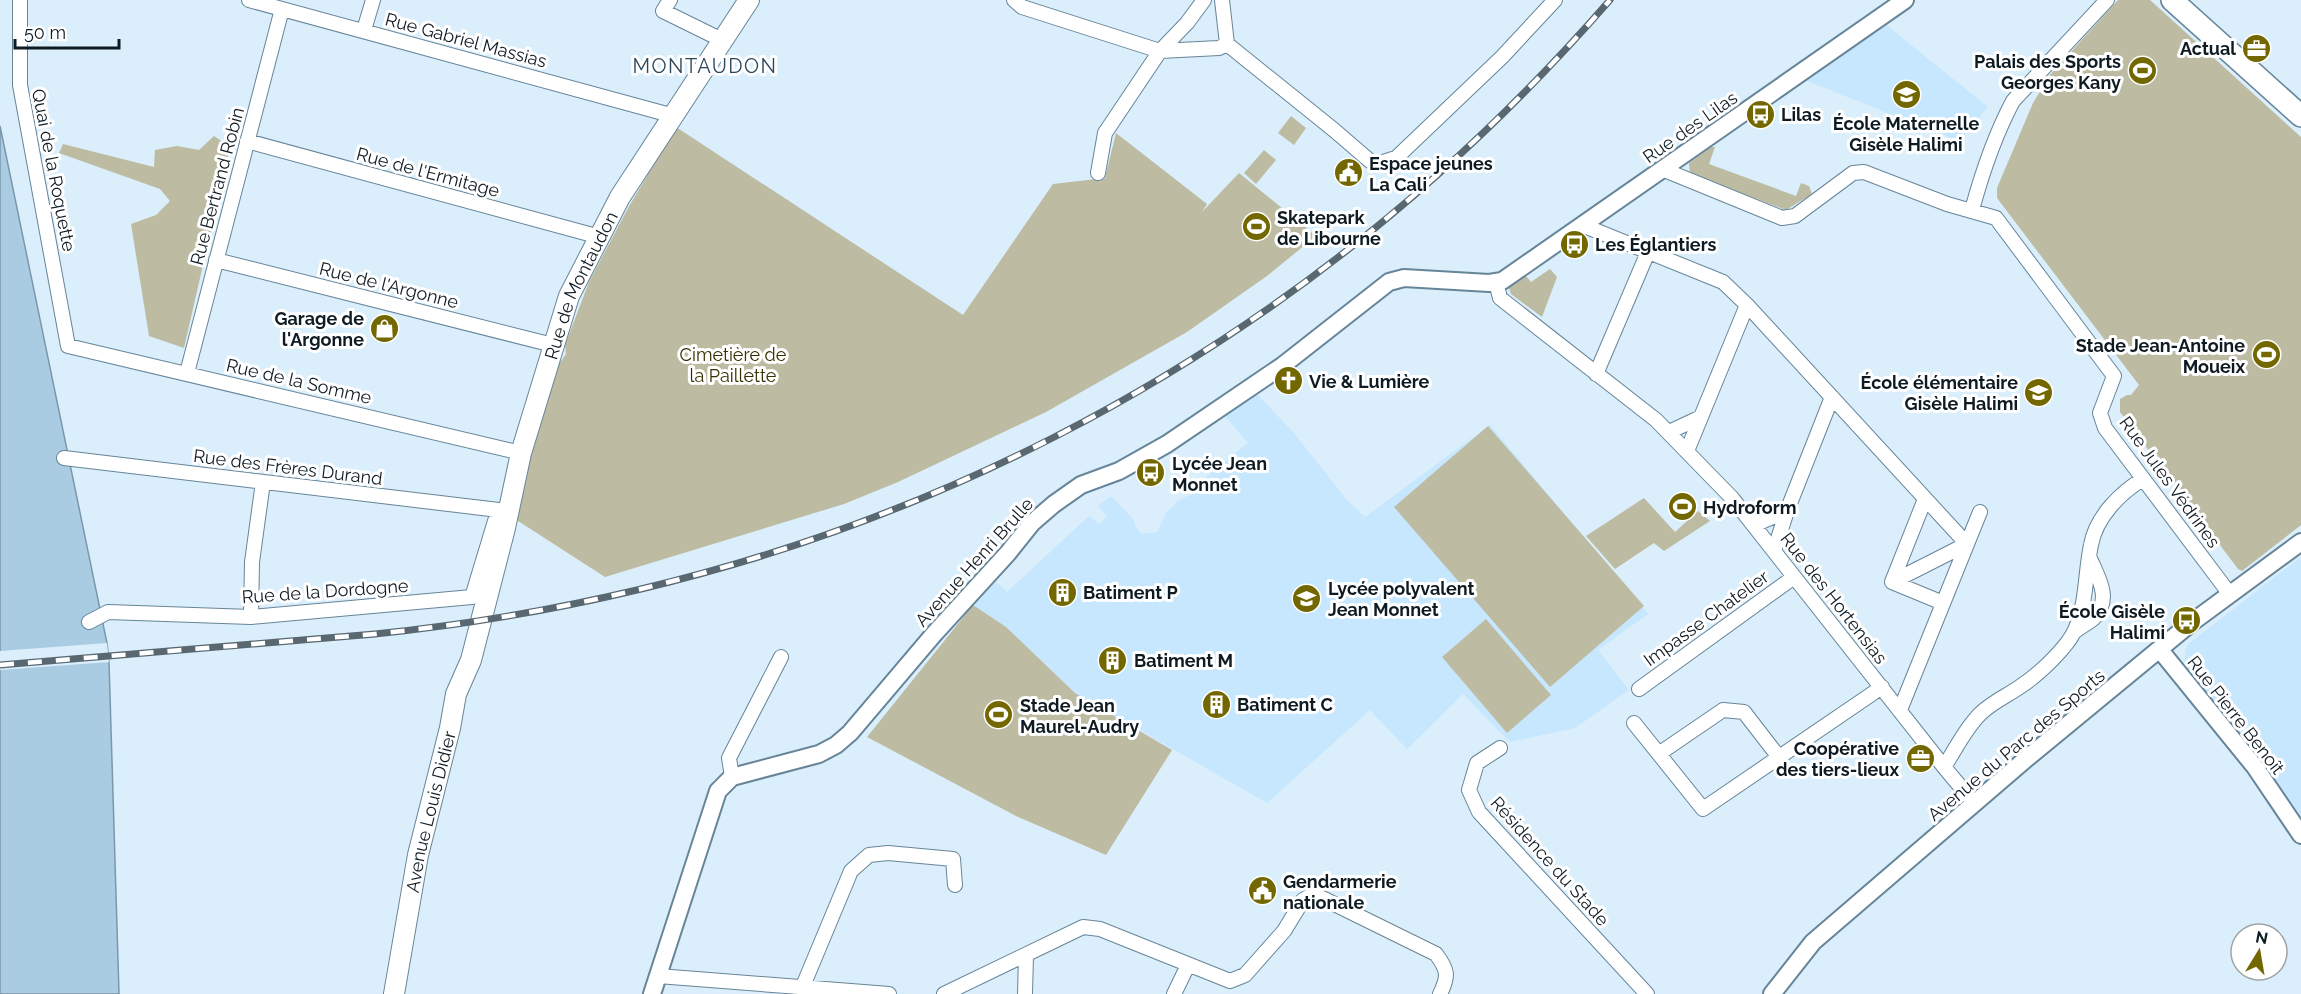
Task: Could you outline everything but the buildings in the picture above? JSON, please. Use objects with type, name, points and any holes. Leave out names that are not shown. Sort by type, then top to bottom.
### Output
[{"type":"main road","name":"Rue de Montaudon","points":[[478,600],[505,528],[521,453],[569,296],[620,197],[748,0]]},
{"type":"main road","points":[[2175,1],[2301,116]]},
{"type":"main road","name":"Avenue Louis Didier","points":[[394,994],[418,855],[450,728],[456,694],[471,660],[478,632],[478,600]]},
{"type":"street","name":"Quai de la Roquette","points":[[20,0],[20,85],[68,346]]},
{"type":"street","name":"Rue Gabriel Massias","points":[[249,0],[674,116]]},
{"type":"street","points":[[364,30],[373,0]]},
{"type":"street","points":[[670,0],[663,11],[722,40]]},
{"type":"street","points":[[1014,0],[1022,7],[1160,51],[1219,48],[1227,44]]},
{"type":"street","points":[[1098,173],[1105,133],[1160,51],[1187,23],[1204,0]]},
{"type":"street","points":[[1222,0],[1227,44],[1370,161],[1380,163],[1396,158],[1502,57],[1555,0]]},
{"type":"street","name":"Rue des Lilas","points":[[1496,282],[1512,274],[1905,0]]},
{"type":"street","points":[[1972,210],[1986,165],[2013,101],[2107,0]]},
{"type":"street","name":"Rue Bertrand Robin","points":[[187,373],[282,9]]},
{"type":"street","name":"Rue de l'Ermitage","points":[[248,141],[600,237]]},
{"type":"street","name":"Rue Jules Védrines","points":[[1662,170],[1782,218],[1795,216],[1853,172],[1864,172],[1947,204],[1996,218],[2114,376],[2100,413],[2104,428],[2229,593]]},
{"type":"street","points":[[1582,225],[1723,282],[1747,305],[1967,544]]},
{"type":"street","points":[[1596,374],[1648,252]]},
{"type":"street","name":"Rue de l'Argonne","points":[[216,260],[553,345]]},
{"type":"street","name":"Avenue Henri Brulle","points":[[732,777],[819,754],[836,745],[850,733],[1032,523],[1054,504],[1081,485],[1119,471],[1167,444],[1282,366],[1389,282],[1404,278],[1496,282]]},
{"type":"street","name":"Rue des Hortensias","points":[[1496,282],[1500,298],[1656,420],[1732,498],[1975,804]]},
{"type":"street","points":[[1687,451],[1747,305]]},
{"type":"street","name":"Rue de la Somme","points":[[68,346],[521,453]]},
{"type":"street","points":[[1774,551],[1787,511],[1832,397]]},
{"type":"street","points":[[1669,432],[1701,417]]},
{"type":"street","name":"Rue des Frères Durand","points":[[64,458],[507,511]]},
{"type":"street","points":[[2074,632],[2084,599],[2089,556],[2095,531],[2122,492],[2143,479]]},
{"type":"street","points":[[251,617],[252,562],[263,482]]},
{"type":"street","points":[[1892,582],[1926,499]]},
{"type":"street","points":[[1754,525],[1787,511]]},
{"type":"street","points":[[1900,710],[1980,512]]},
{"type":"street","name":"Avenue du Parc des Sports","points":[[1772,994],[1813,942],[2229,593],[2301,542]]},
{"type":"street","points":[[1892,582],[1967,544]]},
{"type":"street","points":[[1944,767],[1979,715],[1992,703],[2022,686],[2040,671],[2074,632],[2093,618],[2103,602],[2101,580],[2089,556]]},
{"type":"street","name":"Impasse Chatelier","points":[[1639,689],[1794,577]]},
{"type":"street","points":[[1892,582],[1943,603]]},
{"type":"street","name":"Rue de la Dordogne","points":[[89,622],[108,612],[251,617],[478,600]]},
{"type":"street","name":"Rue Pierre Benoît","points":[[2160,650],[2255,767],[2301,835]]},
{"type":"street","points":[[652,994],[709,813],[718,791],[732,777],[729,758],[781,657]]},
{"type":"street","points":[[1634,723],[1703,809],[1882,687]]},
{"type":"street","points":[[1660,753],[1723,710],[1744,712],[1778,756]]},
{"type":"street","name":"Résidence du Stade","points":[[1500,748],[1477,763],[1469,790],[1479,812],[1647,994]]},
{"type":"street","points":[[803,986],[851,870],[869,855],[888,853],[953,859],[955,885]]},
{"type":"street","points":[[944,994],[1083,927],[1100,929],[1230,981],[1245,975],[1284,932],[1303,900],[1314,894],[1436,954],[1446,967],[1446,982],[1440,994]]},
{"type":"street","points":[[1025,994],[1026,955]]},
{"type":"street","points":[[1174,994],[1188,965]]},
{"type":"street","points":[[658,976],[889,994]]},
{"type":"shaded area","name":"École Maternelle Gisèle Halimi","points":[[1885,24],[1988,107],[1959,141],[1807,81]]},
{"type":"shaded area","points":[[0,126],[107,643],[119,994],[0,994]]},
{"type":"shaded area","name":"Lycée polyvalent Jean Monnet","points":[[1257,394],[1293,432],[1347,500],[1365,517],[1490,425],[1648,614],[1598,650],[1629,690],[1575,728],[1510,742],[1463,694],[1407,749],[1370,710],[1267,803],[1075,693],[1040,659],[973,605],[995,581],[1007,592],[1089,516],[1099,524],[1107,516],[1098,506],[1111,496],[1134,520],[1141,534],[1157,532],[1166,513],[1179,500],[1197,492],[1200,482],[1248,443],[1225,416]]},
{"type":"shaded area","points":[[2298,559],[2301,559],[2301,827],[2184,664],[2187,645]]},
{"type":"green space","points":[[2118,0],[2150,0],[2301,137],[2301,525],[2242,571],[2238,569],[2120,412],[2120,399],[2131,395],[2139,385],[1997,198],[1997,188],[2033,103],[2050,75]]},
{"type":"green space","points":[[1291,116],[1306,128],[1294,145],[1278,133]]},
{"type":"green space","name":"Cimetière de la Paillette","points":[[676,127],[963,315],[1053,184],[1105,178],[1116,133],[1207,204],[1202,212],[1239,173],[1316,236],[1267,276],[1187,332],[1046,412],[898,482],[844,504],[605,577],[515,519],[542,411],[557,367],[566,354],[565,345],[589,282],[628,208]]},
{"type":"green space","points":[[214,136],[230,147],[184,348],[149,336],[131,224],[156,215],[170,201],[160,189],[59,153],[63,144],[154,167],[155,150],[177,146],[199,150]]},
{"type":"green space","points":[[1711,147],[1715,147],[1709,164],[1796,196],[1801,183],[1809,186],[1812,194],[1786,210],[1690,174],[1689,163]]},
{"type":"green space","points":[[1264,150],[1276,160],[1256,184],[1244,173]]},
{"type":"green space","points":[[1550,269],[1557,277],[1542,317],[1511,294],[1509,288],[1526,276],[1531,282]]},
{"type":"green space","points":[[1488,426],[1644,606],[1550,687],[1394,507]]},
{"type":"green space","points":[[1644,498],[1675,532],[1698,511],[1710,521],[1664,551],[1654,543],[1615,569],[1586,536]]},
{"type":"green space","name":"Stade Jean Maurel-Audry","points":[[973,605],[1006,627],[1075,693],[1172,750],[1106,855],[1016,816],[867,737]]},
{"type":"green space","points":[[1486,619],[1551,695],[1507,733],[1442,657]]},
{"type":"pier","points":[[107,643],[109,662],[0,670],[0,651]]},
{"type":"railway","points":[[0,665],[375,634],[555,608],[728,566],[895,509],[1054,437],[1206,350],[1350,248],[1484,131],[1610,0]]},
{"type":"place","name":"Actual","points":[[2257,48]]},
{"type":"place","name":"Palais des Sports Georges Kany","points":[[2142,71]]},
{"type":"place","name":"École Maternelle Gisèle Halimi","points":[[1906,94]]},
{"type":"place","name":"Lilas","points":[[1760,114]]},
{"type":"place","name":"Espace jeunes La Cali","points":[[1348,173]]},
{"type":"place","name":"Skatepark de Libourne","points":[[1256,227]]},
{"type":"place","name":"Les Églantiers","points":[[1574,244]]},
{"type":"place","name":"Garage de l'Argonne","points":[[385,328]]},
{"type":"place","name":"Stade Jean-Antoine Moueix","points":[[2266,355]]},
{"type":"place","name":"Vie & Lumière","points":[[1288,381]]},
{"type":"place","name":"École élémentaire Gisèle Halimi","points":[[2039,392]]},
{"type":"place","name":"Lycée Jean Monnet","points":[[1151,473]]},
{"type":"place","name":"Hydroform","points":[[1682,507]]},
{"type":"place","name":"Batiment P","points":[[1062,592]]},
{"type":"place","name":"Lycée polyvalent Jean Monnet","points":[[1307,598]]},
{"type":"place","name":"École Gisèle Halimi","points":[[2186,621]]},
{"type":"place","name":"Batiment M","points":[[1113,660]]},
{"type":"place","name":"Batiment C","points":[[1216,704]]},
{"type":"place","name":"Stade Jean Maurel-Audry","points":[[999,715]]},
{"type":"place","name":"Coopérative des tiers-lieux","points":[[1920,758]]},
{"type":"place","name":"Gendarmerie nationale","points":[[1262,891]]},
{"type":"district","name":"MONTAUDON","points":[[705,66]]}]
